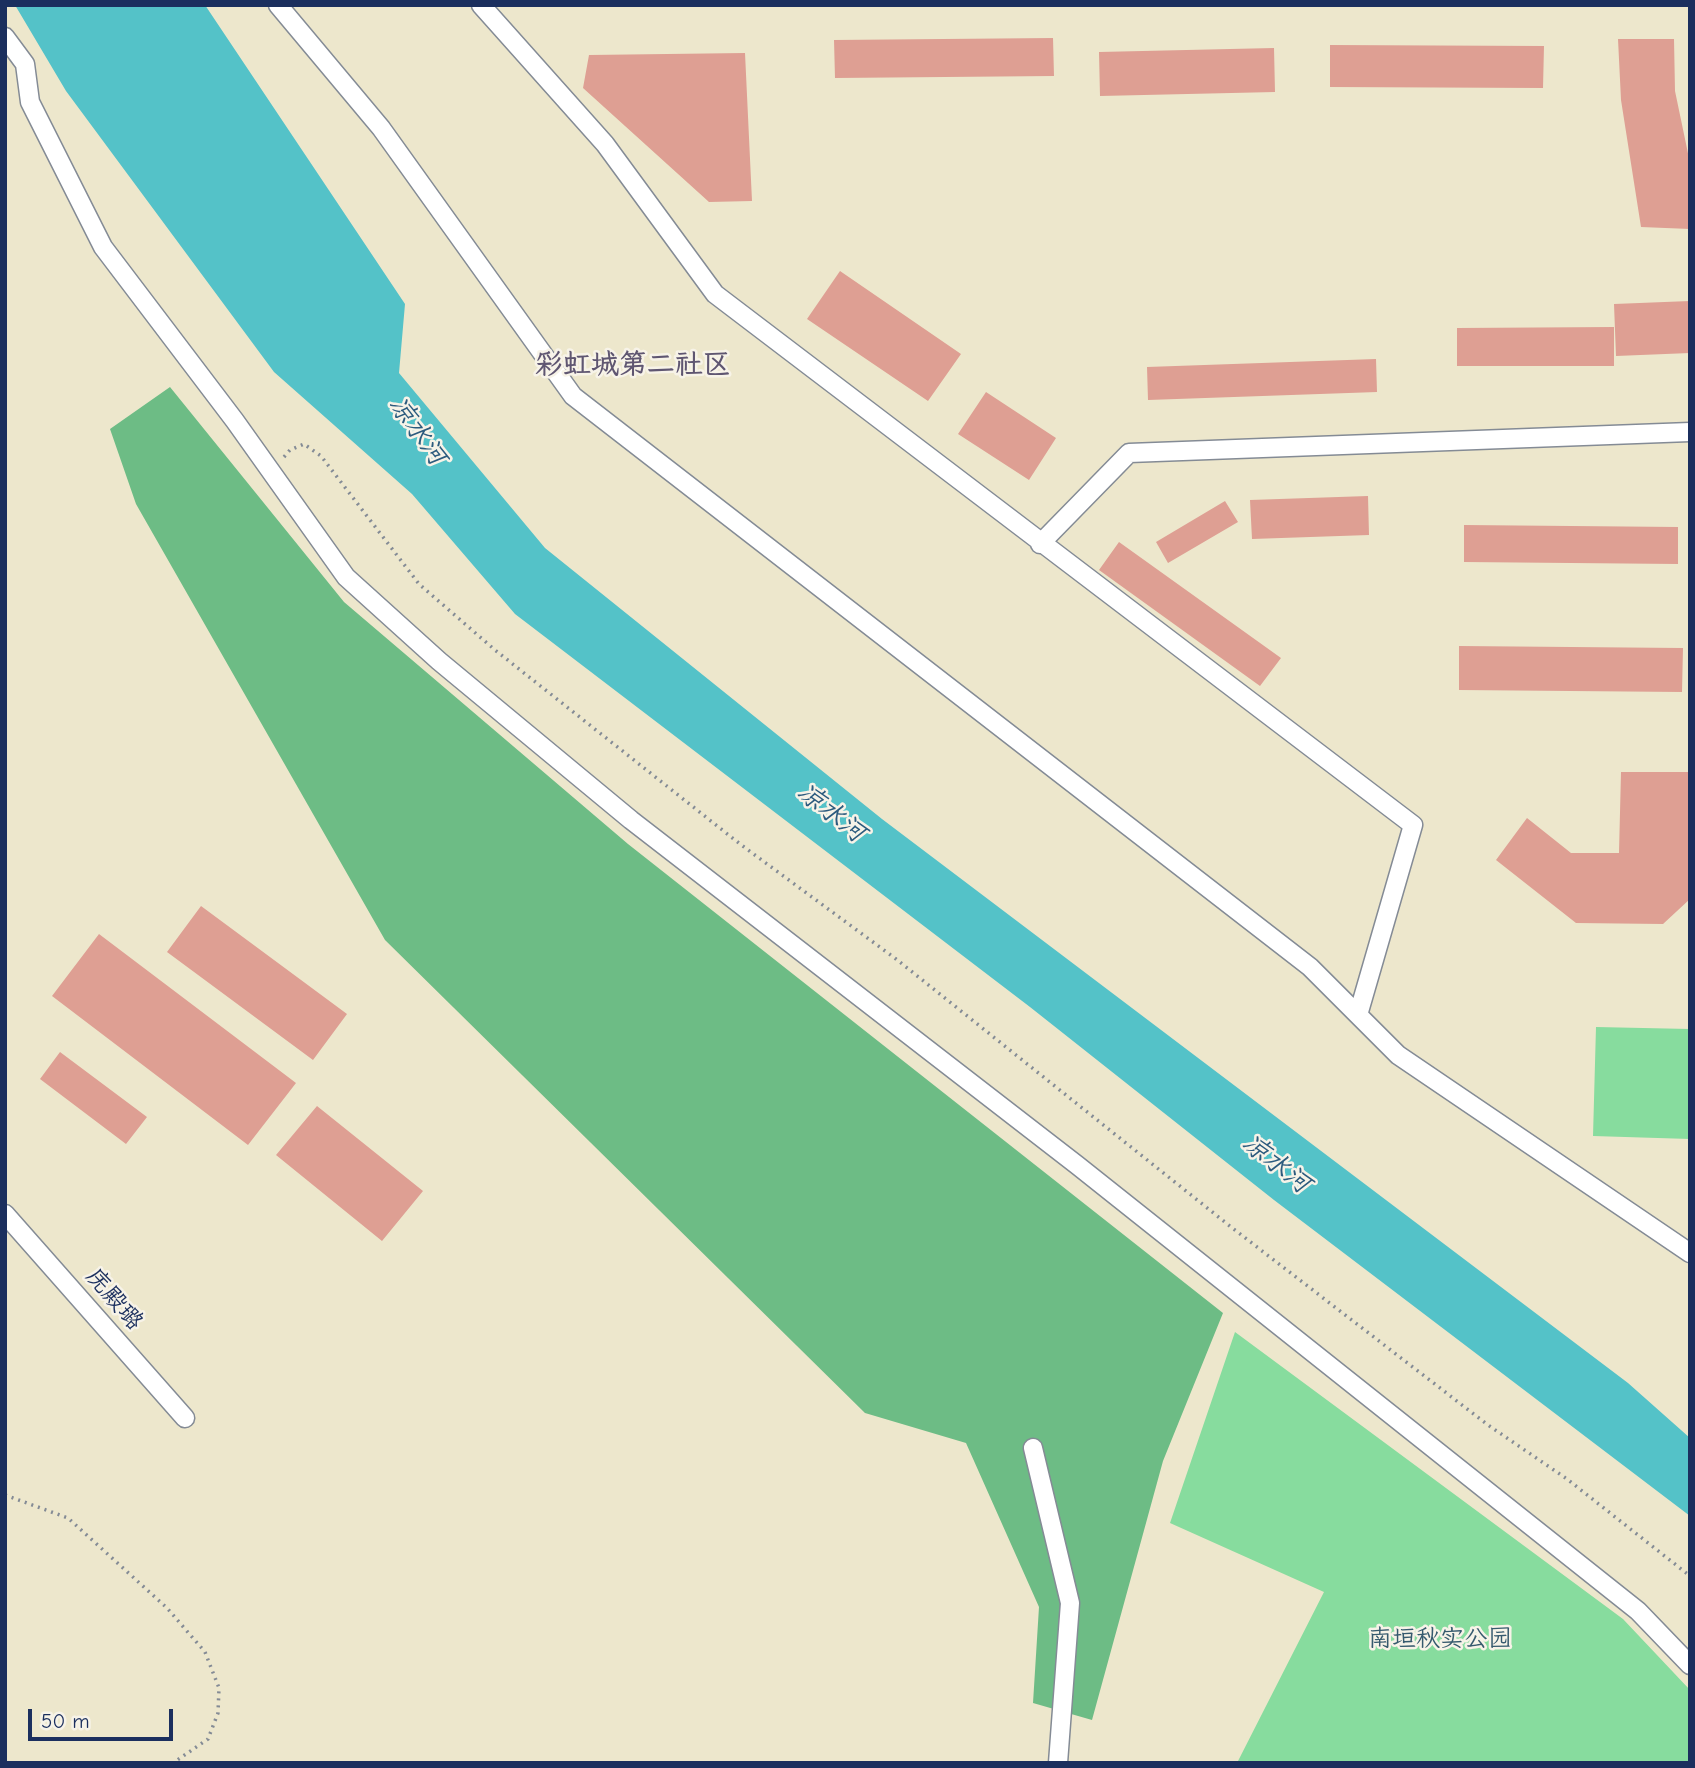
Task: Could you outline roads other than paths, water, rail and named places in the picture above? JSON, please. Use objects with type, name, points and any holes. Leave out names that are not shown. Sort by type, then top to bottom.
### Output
[{"type":"street","points":[[278,5],[381,128],[573,396],[1310,967],[1398,1055],[1690,1253]]},
{"type":"street","points":[[481,5],[605,144],[715,294],[1040,544],[1413,825],[1358,1015]]},
{"type":"street","points":[[5,37],[25,64],[30,102],[103,247],[346,577],[439,661],[631,820],[1077,1164],[1639,1611],[1690,1665]]},
{"type":"street","points":[[1040,544],[1129,453],[1690,432]]},
{"type":"street","name":"庑殿璐","points":[[5,1214],[185,1418]]},
{"type":"street","points":[[1033,1448],[1069,1603],[1058,1763]]},
{"type":"water","name":"凉水河","points":[[15,5],[205,5],[405,304],[399,373],[545,548],[882,819],[1628,1383],[1690,1438],[1690,1516],[1274,1200],[1030,1007],[515,614],[412,494],[274,372],[66,91]]},
{"type":"district","name":"彩虹城第二社区","points":[[633,365]]},
{"type":"park label","name":"南垣秋实公园","points":[[1440,1639]]}]
